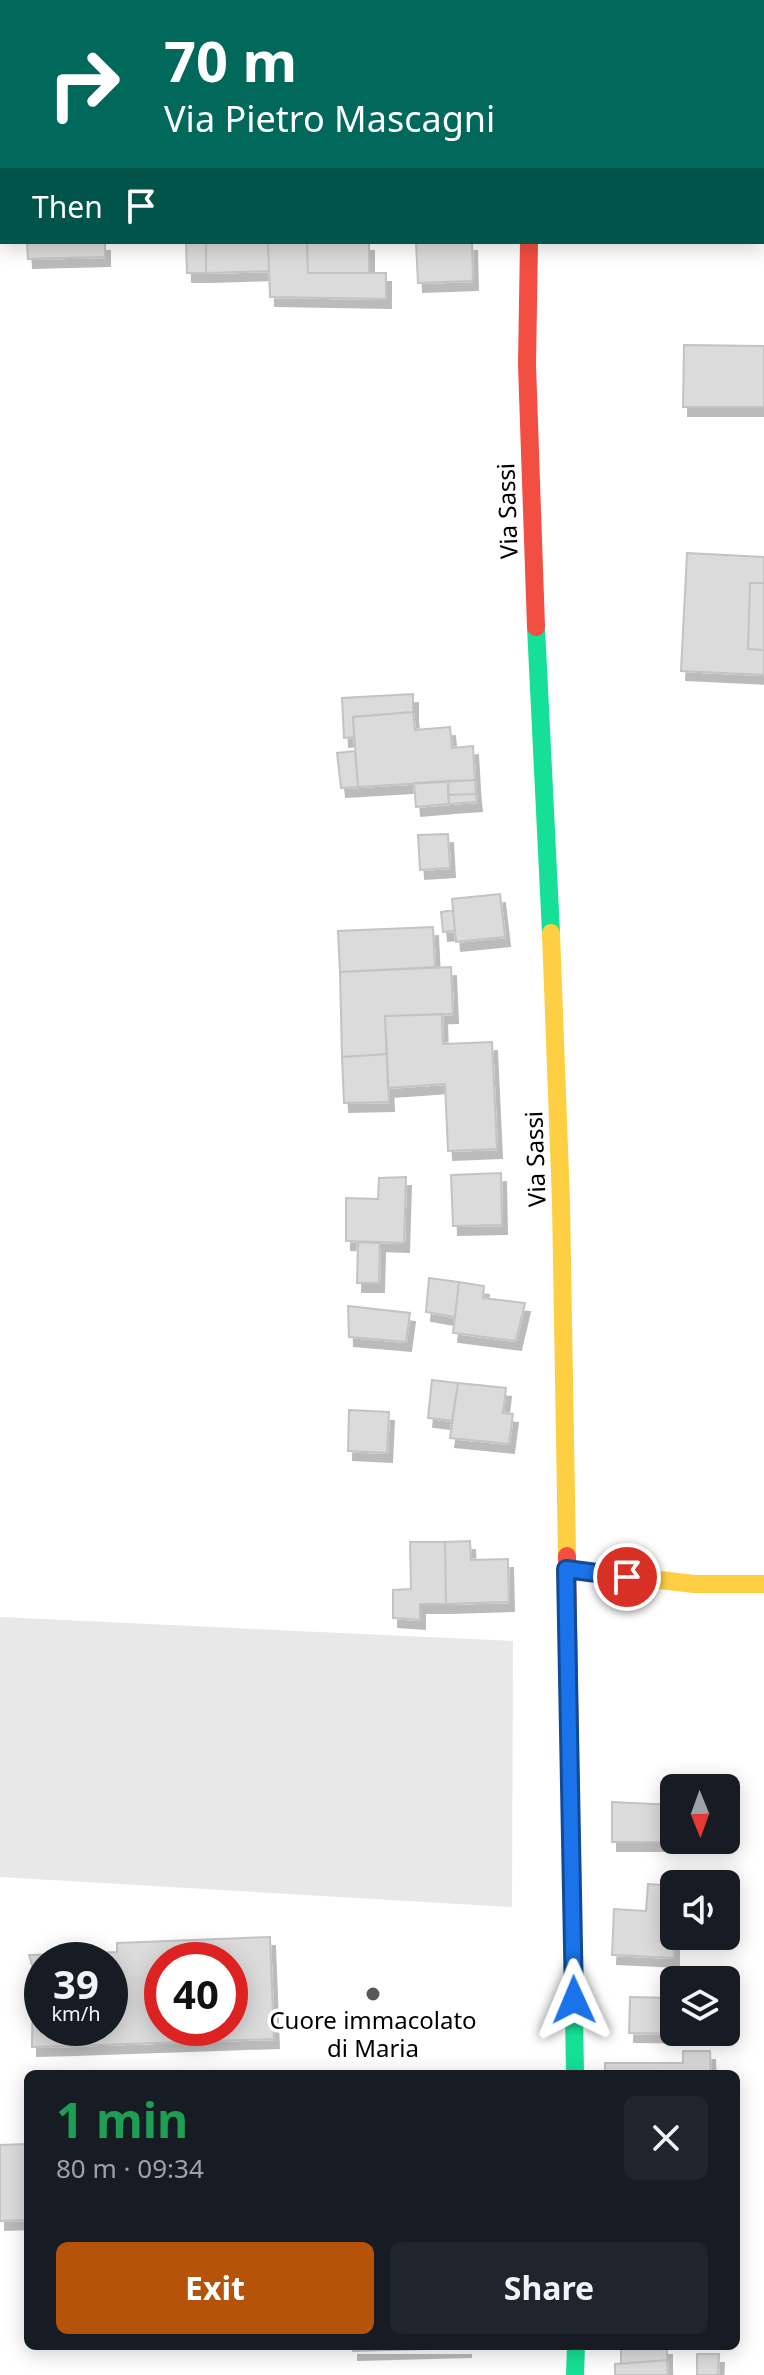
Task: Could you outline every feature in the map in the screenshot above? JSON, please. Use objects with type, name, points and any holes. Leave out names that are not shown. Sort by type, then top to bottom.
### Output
[{"type":"street","name":"Via Sassi","points":[[529,244],[527,365],[561,1202],[575,2070]]},
{"type":"street","points":[[566,1569],[694,1584],[764,1584]]},
{"type":"street","points":[[575,2375],[576,2350]]},
{"type":"shaded area","points":[[0,1617],[513,1641],[512,1907],[0,1877]]},
{"type":"building","points":[[27,244],[105,244],[105,257],[28,259]]},
{"type":"building","points":[[186,244],[206,244],[206,273],[187,273]]},
{"type":"building","points":[[206,244],[268,244],[269,271],[206,273]]},
{"type":"building","points":[[268,244],[307,244],[308,273],[386,273],[386,299],[270,297]]},
{"type":"building","points":[[307,244],[369,244],[369,273],[308,273]]},
{"type":"building","points":[[416,244],[472,244],[473,281],[418,283]]},
{"type":"building","points":[[684,345],[764,346],[764,407],[683,407]]},
{"type":"building","points":[[687,553],[764,557],[764,583],[750,583],[748,649],[764,650],[764,675],[681,671]]},
{"type":"building","points":[[750,583],[764,583],[764,650],[748,649]]},
{"type":"building","points":[[413,694],[413,712],[353,717],[354,737],[344,738],[342,698]]},
{"type":"building","points":[[413,712],[415,730],[450,727],[452,748],[473,746],[475,780],[358,787],[353,717]]},
{"type":"building","points":[[355,751],[358,787],[341,788],[337,753]]},
{"type":"building","points":[[475,780],[476,794],[448,795],[448,781]]},
{"type":"building","points":[[448,781],[449,804],[416,807],[414,783]]},
{"type":"building","points":[[476,794],[477,802],[449,804],[448,795]]},
{"type":"building","points":[[448,834],[450,868],[420,870],[418,835]]},
{"type":"building","points":[[500,894],[505,937],[456,942],[452,899]]},
{"type":"building","points":[[453,910],[455,931],[443,932],[441,912]]},
{"type":"building","points":[[433,927],[435,967],[340,972],[338,931]]},
{"type":"building","points":[[451,967],[453,1014],[385,1016],[387,1054],[342,1057],[340,972]]},
{"type":"building","points":[[442,1014],[443,1044],[492,1042],[497,1149],[448,1151],[445,1084],[388,1088],[385,1016]]},
{"type":"building","points":[[387,1054],[389,1102],[344,1103],[342,1057]]},
{"type":"building","points":[[501,1173],[502,1225],[453,1226],[451,1175]]},
{"type":"building","points":[[406,1177],[404,1243],[346,1241],[346,1198],[378,1199],[379,1178]]},
{"type":"building","points":[[358,1242],[380,1243],[379,1283],[357,1283]]},
{"type":"building","points":[[429,1278],[459,1282],[455,1317],[426,1312]]},
{"type":"building","points":[[459,1282],[484,1286],[483,1298],[525,1303],[516,1341],[453,1333]]},
{"type":"building","points":[[348,1306],[410,1313],[406,1342],[349,1337]]},
{"type":"building","points":[[432,1380],[458,1383],[452,1421],[428,1418]]},
{"type":"building","points":[[458,1383],[506,1388],[503,1413],[513,1414],[509,1444],[450,1438]]},
{"type":"building","points":[[349,1410],[389,1412],[387,1453],[348,1451]]},
{"type":"building","points":[[470,1541],[471,1560],[508,1559],[509,1602],[446,1604],[445,1542]]},
{"type":"building","points":[[410,1542],[445,1542],[446,1604],[420,1604],[420,1620],[393,1618],[393,1590],[411,1589]]},
{"type":"building","points":[[612,1802],[660,1804],[660,1842],[612,1842]]},
{"type":"building","points":[[648,1884],[660,1885],[660,1950],[674,1950],[674,1958],[612,1955],[614,1909],[646,1911]]},
{"type":"building","points":[[270,1937],[274,2039],[248,2040],[248,1942],[144,1942],[144,2043],[128,2044],[128,1943]]},
{"type":"building","points":[[630,1997],[660,1998],[660,2033],[629,2033]]},
{"type":"building","points":[[683,2051],[710,2051],[711,2070],[605,2070],[605,2063],[683,2063]]},
{"type":"building","points":[[24,2144],[24,2220],[0,2221],[0,2145]]},
{"type":"building","points":[[621,2350],[667,2350],[667,2360],[621,2364]]},
{"type":"building","points":[[697,2354],[719,2354],[718,2375],[697,2375]]},
{"type":"building","points":[[667,2360],[668,2375],[615,2375],[615,2364]]},
{"type":"traffic: fast","points":[[536,627],[551,933]]},
{"type":"traffic: fast","points":[[572,1892],[575,2070]]},
{"type":"traffic: fast","points":[[575,2375],[576,2350]]},
{"type":"traffic: slow","points":[[551,933],[561,1202],[567,1556]]},
{"type":"traffic: slow","points":[[566,1569],[694,1584],[764,1584]]},
{"type":"traffic: jam","points":[[529,244],[527,365],[536,627]]},
{"type":"traffic: jam","points":[[567,1556],[572,1892]]},
{"type":"place","name":"Cuore immacolato di Maria","points":[[373,1994]]},
{"type":"route","points":[[574,2000],[566,1569],[627,1577]]}]
